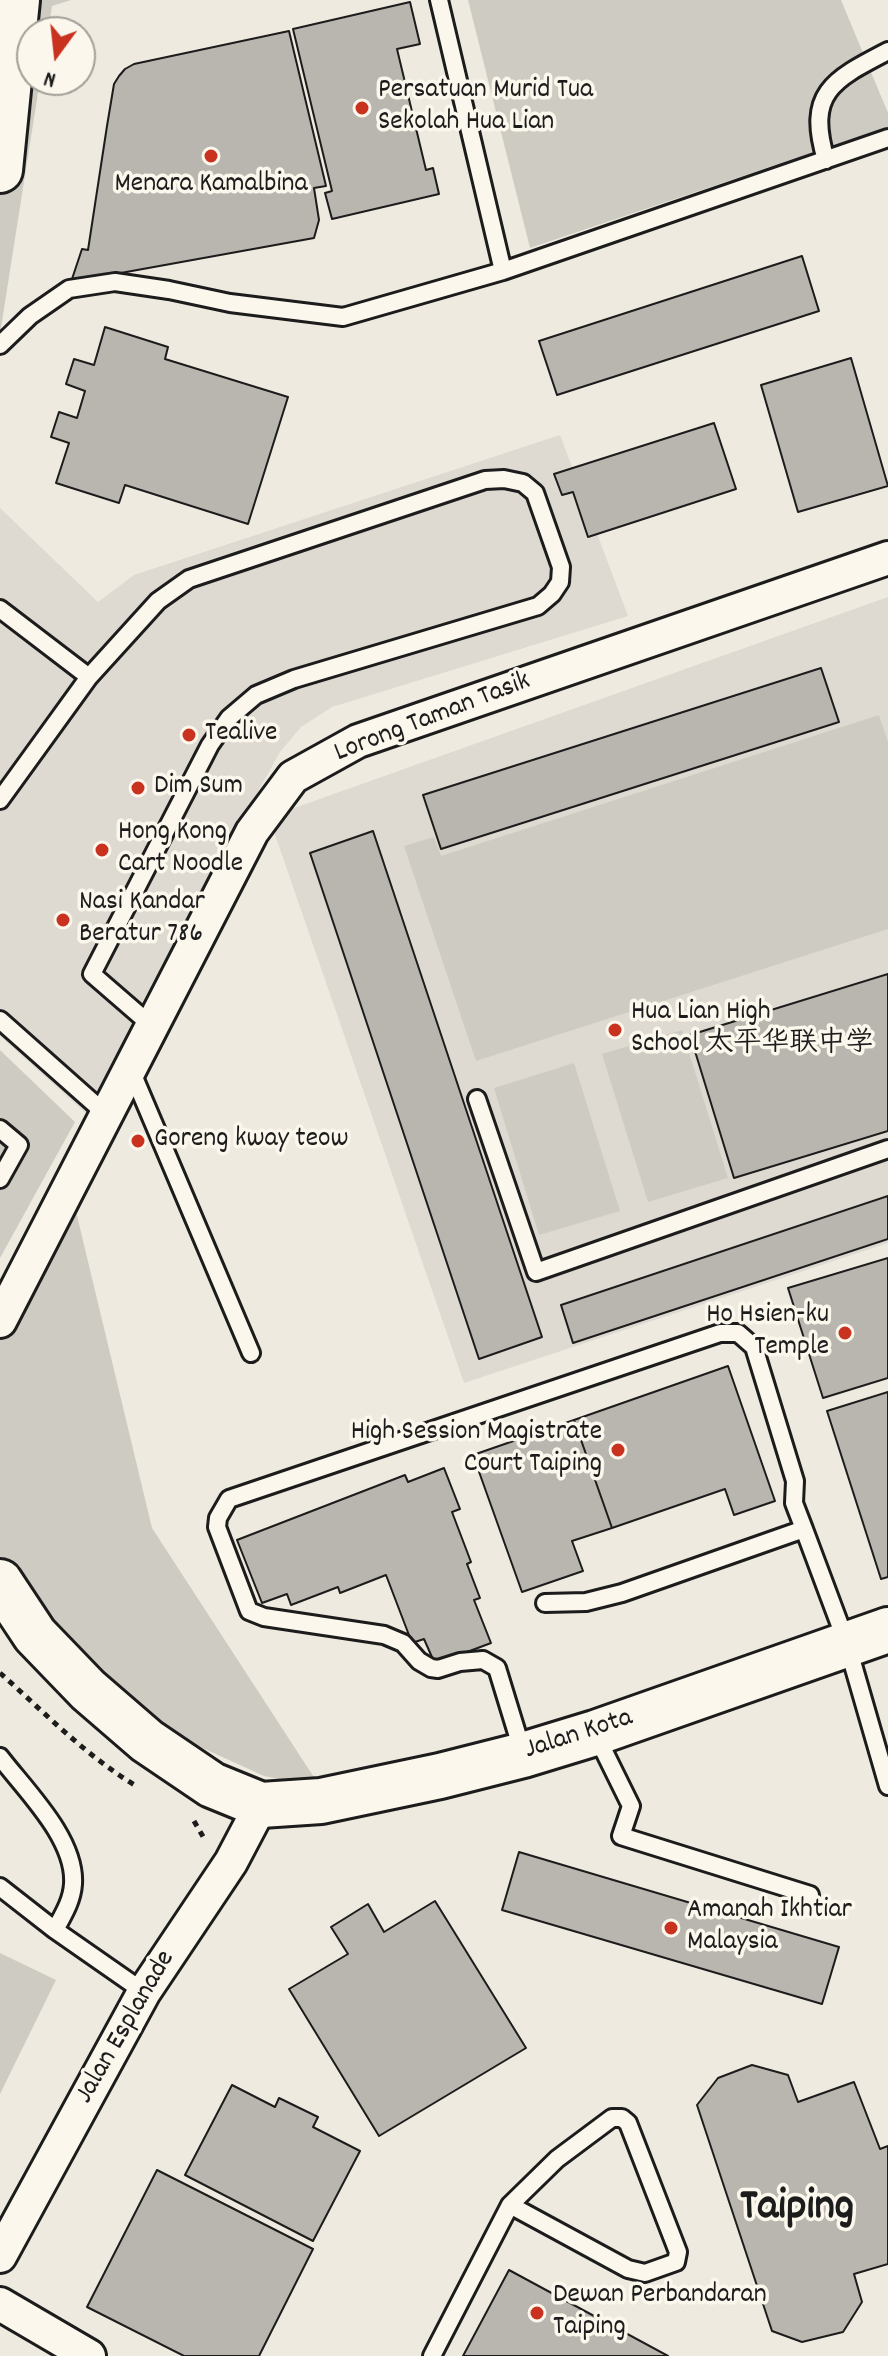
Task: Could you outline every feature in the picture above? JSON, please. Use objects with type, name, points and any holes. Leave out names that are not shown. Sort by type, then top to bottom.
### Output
[{"type":"main road","points":[[0,170],[17,0]]},
{"type":"main road","points":[[0,1582],[35,1635],[88,1690],[147,1741],[212,1785],[261,1805]]},
{"type":"main road","name":"Jalan Kota","points":[[261,1805],[321,1801],[523,1755],[595,1733],[888,1630]]},
{"type":"street","name":"Lorong Taman Tasik","points":[[0,1321],[252,832],[293,777],[358,741],[888,558]]},
{"type":"street","name":"Jalan Esplanade","points":[[0,2256],[144,1992],[231,1862],[261,1805]]},
{"type":"street","points":[[0,2304],[89,2356]]},
{"type":"lane","points":[[439,0],[503,271]]},
{"type":"lane","points":[[826,160],[818,133],[819,108],[834,82],[888,51]]},
{"type":"lane","points":[[0,345],[30,316],[69,289],[115,282],[230,303],[343,317],[503,271],[888,138]]},
{"type":"lane","points":[[0,800],[89,677],[158,601],[189,579],[485,480],[504,479],[523,483],[535,493],[561,567],[560,582],[538,606],[294,679],[256,695],[229,718],[210,745],[92,974],[152,1026]]},
{"type":"lane","points":[[0,609],[89,677]]},
{"type":"lane","points":[[0,1020],[107,1115]]},
{"type":"lane","points":[[130,1069],[251,1353]]},
{"type":"lane","points":[[477,1099],[536,1272],[888,1149]]},
{"type":"lane","points":[[0,1129],[19,1145],[0,1179]]},
{"type":"lane","points":[[523,1755],[497,1668],[483,1660],[431,1668],[419,1661],[403,1643],[384,1635],[264,1617],[249,1611],[217,1527],[218,1518],[229,1499],[720,1333],[738,1333],[754,1347],[795,1481],[794,1503],[847,1644],[888,1786]]},
{"type":"lane","points":[[545,1603],[586,1602],[622,1593],[804,1529]]},
{"type":"lane","points":[[595,1733],[631,1806],[621,1836],[810,1895]]},
{"type":"lane","points":[[0,1757],[60,1834],[69,1857],[73,1883],[69,1904],[55,1930]]},
{"type":"lane","points":[[0,1887],[144,1992]]},
{"type":"lane","points":[[432,2356],[510,2205],[557,2159],[612,2118],[622,2118],[628,2123],[678,2252],[676,2262],[645,2273],[628,2269],[510,2205]]},
{"type":"path","points":[[0,1673],[112,1769],[146,1791]]},
{"type":"path","points":[[192,1819],[205,1838],[204,1850]]},
{"type":"shaded area","points":[[0,0],[71,0],[52,6],[50,16],[16,16],[16,96],[37,96],[0,334]]},
{"type":"shaded area","points":[[468,0],[841,0],[888,113],[888,127],[530,248]]},
{"type":"shaded area","points":[[560,435],[628,616],[332,707],[301,727],[280,752],[251,804],[88,1115],[0,1036],[0,508],[98,602],[134,575]]},
{"type":"shaded area","name":"Hua Lian High School 太平华联中学","points":[[888,597],[888,1243],[464,1383],[269,817]]},
{"type":"shaded area","points":[[879,715],[888,742],[888,929],[476,1061],[404,846],[434,837],[441,856]]},
{"type":"shaded area","points":[[682,1030],[728,1178],[648,1202],[602,1054]]},
{"type":"shaded area","points":[[0,1050],[75,1122],[0,1258]]},
{"type":"shaded area","points":[[574,1063],[620,1211],[539,1235],[494,1088]]},
{"type":"shaded area","points":[[73,1199],[152,1528],[317,1782],[264,1776],[185,1740],[37,1618],[0,1562],[0,1337]]},
{"type":"shaded area","points":[[0,1953],[56,1980],[0,2094]]},
{"type":"building","name":"Persatuan Murid Tua Sekolah Hua Lian","points":[[410,2],[420,44],[397,49],[426,170],[433,168],[439,194],[332,219],[325,193],[332,191],[293,29]]},
{"type":"building","name":"Menara Kamalbina","points":[[289,31],[326,186],[314,188],[319,220],[314,238],[71,282],[82,249],[88,250],[114,84],[125,69],[134,64]]},
{"type":"building","points":[[802,256],[819,311],[557,395],[539,341]]},
{"type":"building","points":[[105,327],[168,347],[165,359],[288,397],[248,524],[125,485],[119,503],[56,483],[69,443],[51,437],[59,412],[77,418],[85,391],[66,384],[74,359],[94,365]]},
{"type":"building","points":[[851,358],[888,486],[798,512],[761,385]]},
{"type":"building","points":[[714,423],[736,489],[588,537],[573,492],[562,495],[554,474]]},
{"type":"building","points":[[821,668],[839,722],[441,849],[423,795]]},
{"type":"building","points":[[373,831],[542,1337],[479,1359],[310,853]]},
{"type":"building","points":[[888,974],[888,1131],[734,1178],[690,1035]]},
{"type":"building","points":[[888,1196],[888,1239],[573,1343],[561,1305]]},
{"type":"building","name":"Ho Hsien-ku Temple","points":[[888,1258],[888,1378],[823,1398],[788,1288]]},
{"type":"building","points":[[728,1366],[775,1501],[734,1515],[725,1489],[612,1528],[574,1420]]},
{"type":"building","points":[[888,1392],[888,1577],[881,1579],[827,1411]]},
{"type":"building","points":[[574,1420],[612,1528],[572,1541],[583,1571],[522,1592],[473,1455]]},
{"type":"building","points":[[444,1468],[460,1509],[452,1512],[471,1562],[467,1564],[480,1598],[474,1600],[491,1643],[435,1664],[424,1639],[412,1643],[386,1575],[340,1593],[338,1587],[291,1605],[287,1594],[262,1603],[237,1540],[405,1475],[408,1482]]},
{"type":"building","name":"Amanah Ikhtiar Malaysia","points":[[519,1852],[839,1947],[822,2004],[502,1910]]},
{"type":"building","points":[[435,1901],[526,2048],[379,2136],[289,1989],[348,1954],[331,1927],[368,1904],[384,1932]]},
{"type":"building","points":[[752,2065],[788,2075],[798,2102],[854,2082],[880,2149],[888,2146],[888,2264],[854,2274],[862,2302],[843,2332],[802,2342],[772,2331],[697,2105],[718,2078]]},
{"type":"building","points":[[232,2085],[275,2107],[279,2098],[318,2117],[313,2127],[360,2151],[313,2241],[185,2175]]},
{"type":"building","points":[[157,2170],[313,2249],[259,2356],[184,2356],[87,2307]]},
{"type":"building","name":"Dewan Perbandaran Taiping","points":[[509,2270],[668,2356],[463,2356]]},
{"type":"place","name":"Persatuan Murid Tua Sekolah Hua Lian","points":[[362,108]]},
{"type":"place","name":"Menara Kamalbina","points":[[211,156]]},
{"type":"place","name":"Tealive","points":[[189,735]]},
{"type":"place","name":"Dim Sum","points":[[138,788]]},
{"type":"place","name":"Hong Kong Cart Noodle","points":[[102,850]]},
{"type":"place","name":"Nasi Kandar Beratur 786","points":[[63,920]]},
{"type":"place","name":"Hua Lian High School 太平华联中学","points":[[615,1030]]},
{"type":"place","name":"Goreng kway teow","points":[[138,1141]]},
{"type":"place","name":"Ho Hsien-ku Temple","points":[[845,1333]]},
{"type":"place","name":"High Session Magistrate Court Taiping","points":[[618,1450]]},
{"type":"place","name":"Amanah Ikhtiar Malaysia","points":[[671,1928]]},
{"type":"place","name":"Dewan Perbandaran Taiping","points":[[537,2313]]},
{"type":"district","name":"Taiping","points":[[797,2211]]}]
